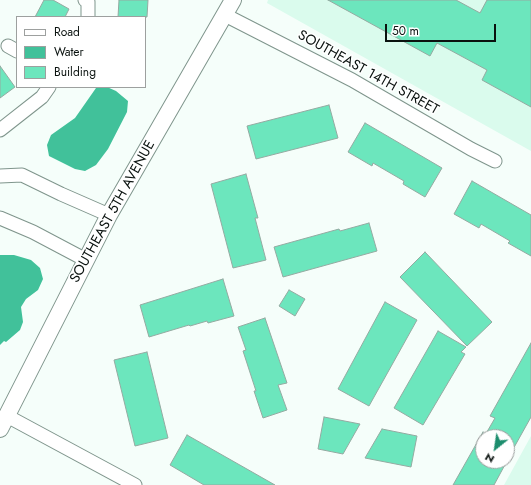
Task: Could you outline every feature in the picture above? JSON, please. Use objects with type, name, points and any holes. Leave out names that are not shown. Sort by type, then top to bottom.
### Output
[{"type":"street","points":[[85,0],[88,2],[88,16]]},
{"type":"street","name":"SOUTHEAST 5TH AVENUE","points":[[4,422],[109,215],[233,0]]},
{"type":"street","name":"SOUTHEAST 14TH STREET","points":[[225,16],[352,80],[471,149],[495,161]]},
{"type":"street","points":[[0,130],[42,97],[48,88]]},
{"type":"street","points":[[0,176],[22,175],[109,215]]},
{"type":"street","points":[[0,218],[33,232],[86,260]]},
{"type":"street","points":[[4,422],[135,485]]},
{"type":"shaded area","points":[[268,0],[531,0],[531,151],[267,3]]},
{"type":"shaded area","points":[[531,436],[531,485],[504,485],[513,469],[515,469],[515,465]]},
{"type":"water","points":[[96,88],[109,88],[116,91],[128,101],[127,112],[108,149],[96,165],[85,171],[75,169],[49,156],[47,145],[51,135],[75,118]]},
{"type":"water","points":[[0,255],[14,255],[31,260],[40,268],[43,279],[38,290],[26,299],[21,307],[23,322],[20,330],[0,345]]},
{"type":"building","points":[[44,0],[53,0],[69,9],[66,16],[36,16]]},
{"type":"building","points":[[119,0],[148,0],[147,17],[118,16]]},
{"type":"building","points":[[328,0],[456,0],[480,13],[487,0],[531,0],[531,107],[482,80],[487,70],[437,43],[430,56]]},
{"type":"building","points":[[0,66],[15,87],[0,98]]},
{"type":"building","points":[[329,105],[338,138],[256,159],[247,126]]},
{"type":"building","points":[[365,123],[442,168],[425,197],[403,184],[404,181],[373,163],[372,166],[348,152]]},
{"type":"building","points":[[246,174],[258,218],[255,218],[266,260],[233,268],[211,184]]},
{"type":"building","points":[[472,181],[531,215],[531,256],[508,243],[510,241],[481,224],[479,228],[454,214]]},
{"type":"building","points":[[369,223],[377,251],[283,277],[274,247],[339,229],[340,231]]},
{"type":"building","points":[[425,252],[492,322],[467,346],[400,277]]},
{"type":"building","points":[[223,279],[234,316],[208,323],[207,321],[189,325],[149,337],[140,305]]},
{"type":"building","points":[[289,290],[305,299],[295,316],[279,306]]},
{"type":"building","points":[[385,302],[417,320],[369,406],[338,389]]},
{"type":"building","points":[[265,318],[287,383],[278,385],[287,410],[263,418],[243,351],[246,350],[238,327]]},
{"type":"building","points":[[438,331],[466,347],[461,352],[465,354],[423,425],[394,408]]},
{"type":"building","points":[[531,343],[531,417],[515,446],[515,429],[489,429],[495,418],[490,416]]},
{"type":"building","points":[[147,352],[168,438],[135,446],[114,360]]},
{"type":"building","points":[[324,417],[360,424],[343,454],[318,449]]},
{"type":"building","points":[[382,429],[417,436],[411,467],[365,458]]},
{"type":"building","points":[[187,435],[275,485],[204,485],[170,465]]},
{"type":"building","points":[[475,446],[475,469],[503,469],[494,485],[453,485]]}]
